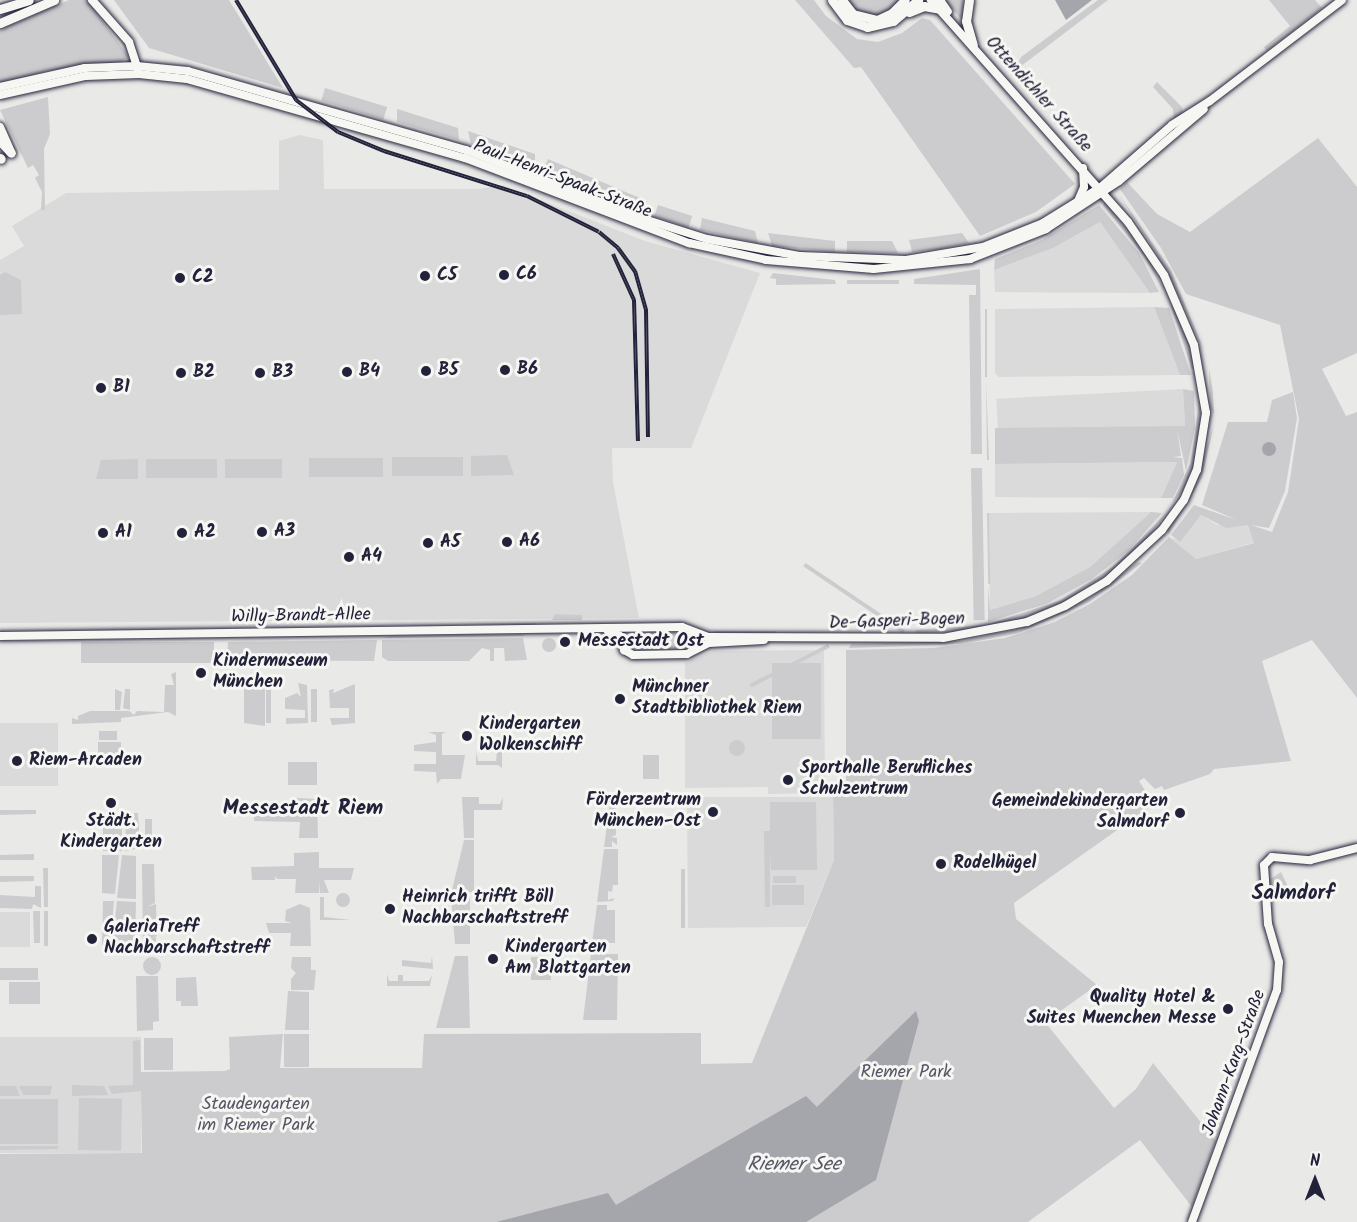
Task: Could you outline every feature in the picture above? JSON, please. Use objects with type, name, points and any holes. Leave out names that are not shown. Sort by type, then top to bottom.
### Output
[{"type":"highway","points":[[0,9],[29,0]]},
{"type":"highway","points":[[0,23],[54,0]]},
{"type":"highway","points":[[832,0],[847,20],[859,26],[880,26],[918,8],[940,4]]},
{"type":"highway","points":[[842,0],[853,14],[877,20],[892,14],[905,0]]},
{"type":"highway","points":[[897,18],[918,0]]},
{"type":"highway","points":[[969,0],[966,21],[973,45]]},
{"type":"highway","points":[[0,141],[11,153]]},
{"type":"main road","points":[[92,0],[129,42],[138,70]]},
{"type":"main road","name":"Ottendichler Straße","points":[[931,0],[940,4],[973,45],[1103,189]]},
{"type":"main road","points":[[1103,189],[1172,125],[1210,101],[1342,0]]},
{"type":"main road","name":"Paul-Henri-Spaak-Straße","points":[[0,87],[69,70],[138,70],[222,78],[512,166],[662,225],[767,252],[874,261],[948,255],[1016,235],[1103,189]]},
{"type":"main road","name":"Paul-Henri-Spaak-Straße","points":[[0,95],[70,78],[138,70],[220,86],[465,158],[679,240],[799,265],[906,268],[970,259],[1046,230],[1103,189]]},
{"type":"main road","points":[[0,127],[11,153]]},
{"type":"main road","points":[[1078,201],[1084,187],[1083,168]]},
{"type":"main road","name":"De-Gasperi-Bogen","points":[[699,634],[765,639],[943,638],[1015,626],[1065,606],[1107,581],[1146,548],[1169,521],[1188,492],[1201,457],[1206,420],[1203,380],[1189,329],[1164,274],[1103,189]]},
{"type":"main road","points":[[621,638],[631,627]]},
{"type":"main road","name":"Willy-Brandt-Allee","points":[[0,636],[631,627],[682,627],[699,634]]},
{"type":"main road","name":"Willy-Brandt-Allee","points":[[602,629],[621,638],[624,650],[633,655],[687,654],[697,649]]},
{"type":"main road","points":[[697,649],[699,634]]},
{"type":"main road","name":"De-Gasperi-Bogen","points":[[697,649],[708,644],[765,639]]},
{"type":"main road","name":"Johann-Karg-Straße","points":[[1192,1222],[1277,990],[1279,962],[1268,924],[1264,865],[1272,857],[1310,860],[1357,848]]},
{"type":"shaded area","points":[[299,135],[323,140],[324,189],[479,189],[502,185],[645,241],[760,273],[691,448],[612,448],[613,482],[639,618],[0,623],[0,260],[24,246],[12,226],[66,193],[279,190],[279,141]]},
{"type":"shaded area","points":[[1100,222],[1150,293],[995,292],[994,270],[1053,248]]},
{"type":"shaded area","points":[[1154,307],[1180,375],[999,377],[995,373],[995,309]]},
{"type":"shaded area","points":[[1183,389],[1185,426],[998,436],[996,399]]},
{"type":"shaded area","points":[[1177,462],[1161,498],[995,497],[995,464]]},
{"type":"shaded area","points":[[1151,512],[1090,567],[1036,596],[990,610],[989,513]]},
{"type":"shaded area","points":[[1201,515],[1217,525],[1248,525],[1255,542],[1196,559],[1169,537],[1180,541]]},
{"type":"shaded area","points":[[824,650],[825,793],[768,794],[768,787],[685,788],[685,663],[713,651]]},
{"type":"shaded area","points":[[0,723],[58,723],[58,786],[0,786]]},
{"type":"shaded area","points":[[687,797],[833,797],[834,860],[806,927],[688,928]]},
{"type":"shaded area","points":[[0,912],[30,912],[30,947],[0,947]]},
{"type":"shaded area","points":[[0,1037],[141,1037],[141,1153],[0,1153]]},
{"type":"green space","points":[[69,0],[87,0],[129,57],[118,63],[47,71],[0,84],[0,30]]},
{"type":"green space","points":[[114,0],[229,0],[283,88],[149,48]]},
{"type":"green space","points":[[795,0],[814,0],[826,16],[857,39],[878,42],[902,33],[922,18],[930,20],[1075,184],[1036,212],[980,236],[861,67],[854,68]]},
{"type":"green space","points":[[847,0],[902,0],[881,15],[872,16],[858,12]]},
{"type":"green space","points":[[944,0],[963,0],[963,21]]},
{"type":"green space","points":[[1098,0],[1108,0],[1012,73],[1021,57]]},
{"type":"green space","points":[[1269,0],[1315,0],[1322,8],[1267,51],[1264,47],[1290,26]]},
{"type":"green space","points":[[1157,82],[1182,107],[1183,115],[1174,119],[1173,109],[1153,87]]},
{"type":"green space","points":[[325,88],[387,107],[383,119],[321,100]]},
{"type":"green space","points":[[48,97],[50,134],[44,149],[45,209],[41,211],[42,192],[35,178],[39,175],[33,165],[28,168],[0,110]]},
{"type":"green space","points":[[397,109],[458,128],[459,140],[397,122]]},
{"type":"green space","points":[[468,131],[535,154],[535,166],[471,144]]},
{"type":"green space","name":"Riemer Park","points":[[1318,138],[1357,187],[1357,353],[1322,369],[1346,416],[1357,412],[1357,698],[1312,640],[1262,661],[1291,761],[1214,769],[1210,774],[1164,790],[1162,786],[1155,789],[1144,778],[1139,781],[1154,804],[1014,903],[1016,919],[1097,985],[1045,1022],[1114,1108],[1136,1089],[1153,1063],[1216,1141],[1192,1207],[1140,1140],[1028,1222],[0,1222],[0,1154],[142,1153],[141,1091],[112,1094],[108,1086],[133,1085],[133,1041],[140,1040],[141,1072],[225,1071],[230,1069],[229,1037],[283,1034],[280,1068],[422,1068],[424,1034],[701,1033],[701,1064],[752,1063],[834,860],[833,793],[846,793],[846,650],[934,648],[1005,638],[1055,622],[1090,604],[1132,575],[1169,537],[1196,559],[1254,543],[1248,525],[1226,528],[1201,515],[1180,542],[1171,535],[1194,505],[1237,520],[1202,505],[1228,422],[1267,422],[1272,400],[1293,392],[1297,418],[1285,491],[1269,528],[1251,525],[1272,532],[1288,492],[1299,419],[1280,325],[1186,294],[1161,248],[1120,189],[1127,182],[1157,214],[1190,232]]},
{"type":"green space","points":[[548,159],[647,201],[643,212],[543,170]]},
{"type":"green space","points":[[1118,193],[1171,270],[1205,353],[1168,272]]},
{"type":"green space","points":[[1105,202],[1147,254],[1164,291],[1144,256],[1103,205]]},
{"type":"green space","points":[[658,205],[692,216],[689,228],[654,216]]},
{"type":"green space","points":[[1099,205],[1139,253],[1159,292],[1150,293],[1100,222],[1053,248],[994,270],[995,259],[1042,240]]},
{"type":"green space","points":[[702,218],[755,231],[758,243],[700,230]]},
{"type":"green space","points":[[768,233],[835,241],[835,252],[772,246]]},
{"type":"green space","points":[[962,233],[969,243],[912,252],[909,240]]},
{"type":"green space","points":[[847,241],[892,241],[898,253],[847,252]]},
{"type":"green space","points":[[980,269],[982,454],[971,454],[969,295],[976,295],[976,285],[914,284],[914,279]]},
{"type":"green space","points":[[5,272],[21,280],[22,314],[0,315],[0,275]]},
{"type":"green space","points":[[773,273],[835,280],[836,284],[776,285],[776,279],[770,278]]},
{"type":"green space","points":[[847,280],[899,280],[899,284],[847,284]]},
{"type":"green space","points":[[1170,303],[1182,323],[1196,368],[1192,369]]},
{"type":"green space","points":[[1154,307],[1169,308],[1191,375],[1180,375]]},
{"type":"green space","points":[[985,309],[987,309],[987,377],[985,377]]},
{"type":"green space","points":[[1209,369],[1213,392],[1214,414],[1210,407]]},
{"type":"green space","points":[[986,379],[989,460],[987,460]]},
{"type":"green space","points":[[1183,389],[1194,391],[1195,428],[1186,471],[1177,429],[1181,456],[1173,457],[1182,458],[1184,475],[1173,498],[1161,498],[1177,462],[995,464],[995,428],[1185,426]]},
{"type":"green space","points":[[1199,401],[1201,423],[1195,462],[1183,491],[1172,503],[1191,462]]},
{"type":"green space","points":[[1214,424],[1202,478],[1169,534],[1167,531],[1194,488]]},
{"type":"green space","points":[[507,455],[514,475],[471,476],[471,456]]},
{"type":"green space","points":[[392,457],[463,457],[463,476],[392,476]]},
{"type":"green space","points":[[309,458],[383,458],[383,477],[309,477]]},
{"type":"green space","points":[[138,459],[138,479],[96,479],[101,460]]},
{"type":"green space","points":[[146,459],[217,459],[217,478],[146,478]]},
{"type":"green space","points":[[225,459],[282,459],[282,478],[225,478]]},
{"type":"green space","points":[[971,468],[982,468],[985,620],[974,620]]},
{"type":"green space","points":[[1151,512],[1162,513],[1128,551],[1092,579],[1046,604],[988,622],[988,586],[990,610],[1036,596],[1090,567]]},
{"type":"green space","points":[[1167,512],[1147,540],[1116,569],[1062,603],[1019,620],[957,632],[917,633],[915,630],[986,625],[1061,600],[1114,566]]},
{"type":"green space","points":[[987,513],[989,513],[990,584],[988,584]]},
{"type":"green space","points":[[1138,562],[1142,563],[1089,602],[1019,633],[962,644],[849,648],[851,644],[962,641],[1018,629],[1088,599]]},
{"type":"green space","points":[[806,563],[905,630],[903,633],[803,566]]},
{"type":"green space","points":[[555,614],[582,615],[582,620],[552,620]]},
{"type":"green space","points":[[535,623],[537,625],[472,624]]},
{"type":"green space","points":[[687,630],[696,640],[689,651],[636,652],[645,641],[636,631]]},
{"type":"green space","points":[[714,631],[776,631],[773,634],[713,635]]},
{"type":"green space","points":[[521,634],[526,636],[382,638],[390,636]]},
{"type":"green space","points":[[523,638],[527,660],[505,661],[504,648],[494,648],[494,661],[490,661],[490,650],[482,648],[469,661],[388,661],[382,657],[382,640]]},
{"type":"green space","points":[[549,638],[554,640],[556,645],[554,650],[549,652],[544,650],[542,645],[544,640]]},
{"type":"green space","points":[[377,640],[374,661],[227,660],[228,642]]},
{"type":"green space","points":[[81,642],[214,642],[214,663],[81,663]]},
{"type":"green space","points":[[828,644],[830,648],[751,688],[750,684]]},
{"type":"green space","points":[[772,663],[821,663],[821,739],[772,739]]},
{"type":"green space","points":[[176,672],[176,716],[168,712],[121,718],[121,722],[72,724],[72,718],[78,720],[78,716],[90,711],[129,711],[134,715],[137,711],[164,712],[165,685],[174,685],[171,674]]},
{"type":"green space","points":[[259,677],[259,683],[265,683],[265,726],[244,723],[244,680]]},
{"type":"green space","points":[[298,683],[307,685],[308,723],[286,724],[286,718],[305,718],[305,710],[285,709],[285,698],[297,693],[301,697]]},
{"type":"green space","points":[[355,684],[355,723],[332,725],[330,718],[349,718],[349,708],[330,708],[329,690],[334,689],[333,693]]},
{"type":"green space","points":[[266,688],[271,688],[271,723],[266,723]]},
{"type":"green space","points":[[115,689],[122,692],[120,710],[115,710]]},
{"type":"green space","points":[[125,689],[130,689],[130,710],[123,708]]},
{"type":"green space","points":[[311,689],[317,689],[317,722],[311,722]]},
{"type":"green space","points":[[99,731],[117,731],[117,740],[99,740]]},
{"type":"green space","points":[[428,732],[446,732],[442,734],[442,755],[465,755],[461,779],[441,779],[437,784],[436,772],[414,771],[414,764],[436,764],[436,752],[414,751],[414,745],[436,742],[436,735]]},
{"type":"green space","points":[[737,740],[745,748],[737,756],[729,748]]},
{"type":"green space","points":[[478,741],[503,741],[503,747],[478,747]]},
{"type":"green space","points":[[98,742],[121,742],[121,754],[98,754]]},
{"type":"green space","points":[[502,751],[502,768],[498,765],[476,765],[476,752],[478,761],[496,761],[497,752]]},
{"type":"green space","points":[[643,755],[659,755],[659,779],[643,779]]},
{"type":"green space","points":[[100,756],[118,756],[118,765],[100,765]]},
{"type":"green space","points":[[288,762],[317,762],[317,785],[288,785]]},
{"type":"green space","points":[[611,795],[615,798],[616,835],[611,837],[617,838],[617,845],[612,841],[612,847],[604,847]]},
{"type":"green space","points":[[462,797],[479,797],[479,804],[500,804],[503,797],[502,810],[474,810],[474,838],[464,838]]},
{"type":"green space","points":[[297,798],[317,799],[318,838],[299,838],[300,822],[254,821],[254,811],[296,811]]},
{"type":"green space","points":[[770,802],[816,802],[817,870],[771,870],[770,853],[770,907],[765,907],[764,831],[770,831]]},
{"type":"green space","points":[[0,810],[36,810],[36,814],[0,815]]},
{"type":"green space","points":[[134,813],[138,813],[140,848],[125,851],[126,821],[134,820]]},
{"type":"green space","points":[[145,819],[152,819],[152,847],[145,847]]},
{"type":"green space","points":[[103,822],[122,822],[122,851],[103,851]]},
{"type":"green space","points":[[464,840],[474,840],[474,892],[451,894]]},
{"type":"green space","points":[[604,849],[618,849],[618,885],[613,885],[612,892],[608,891],[608,900],[614,898],[613,901],[597,902]]},
{"type":"green space","points":[[319,852],[319,868],[354,868],[351,880],[324,880],[329,893],[320,893],[319,882],[319,893],[295,893],[296,879],[277,879],[275,876],[275,880],[252,880],[251,867],[294,866],[294,853]]},
{"type":"green space","points":[[34,854],[34,860],[0,860],[0,855]]},
{"type":"green space","points":[[102,855],[119,855],[115,894],[102,893]]},
{"type":"green space","points":[[122,855],[136,856],[136,899],[117,898]]},
{"type":"green space","points":[[142,864],[154,864],[155,903],[147,907],[156,904],[157,936],[150,939],[156,937],[156,945],[143,945]]},
{"type":"green space","points":[[43,868],[48,868],[48,907],[44,907]]},
{"type":"green space","points":[[681,869],[685,869],[685,928],[681,928]]},
{"type":"green space","points":[[1281,872],[1291,893],[1269,903],[1269,880]]},
{"type":"green space","points":[[0,876],[34,876],[34,881],[0,882]]},
{"type":"green space","points":[[773,876],[796,876],[796,883],[773,883]]},
{"type":"green space","points":[[772,885],[804,885],[804,905],[772,905]]},
{"type":"green space","points":[[35,886],[41,886],[41,908],[33,904],[32,909],[0,908],[0,895],[35,897]]},
{"type":"green space","points":[[340,893],[346,893],[350,900],[346,907],[340,907],[336,903],[336,897]]},
{"type":"green space","points":[[451,896],[470,896],[470,944],[455,944]]},
{"type":"green space","points":[[320,897],[324,897],[324,917],[351,920],[320,920]]},
{"type":"green space","points":[[103,901],[114,901],[110,945],[102,945]]},
{"type":"green space","points":[[117,901],[136,902],[135,945],[112,945]]},
{"type":"green space","points":[[300,904],[310,908],[311,946],[290,946],[291,933],[269,933],[266,923],[292,923],[285,921],[286,910]]},
{"type":"green space","points":[[597,905],[607,905],[607,910],[615,910],[615,943],[592,943]]},
{"type":"green space","points":[[33,911],[40,911],[40,943],[34,943]]},
{"type":"green space","points":[[44,911],[48,911],[48,946],[44,946]]},
{"type":"green space","points":[[591,954],[618,954],[617,1020],[583,1020]]},
{"type":"green space","points":[[432,956],[433,969],[402,966],[402,960],[431,963]]},
{"type":"green space","points":[[455,956],[468,956],[470,1028],[436,1028]]},
{"type":"green space","points":[[152,957],[158,960],[161,966],[158,972],[152,975],[146,972],[143,966],[146,960]]},
{"type":"green space","points":[[292,957],[311,957],[311,970],[316,970],[314,990],[291,990],[291,979],[296,973],[291,968]]},
{"type":"green space","points":[[531,957],[551,957],[551,980],[531,980]]},
{"type":"green space","points":[[0,968],[38,968],[38,980],[0,980]]},
{"type":"green space","points":[[387,974],[389,981],[398,981],[398,975],[403,975],[403,981],[429,981],[432,975],[430,986],[387,986]]},
{"type":"green space","points":[[136,976],[158,976],[159,1021],[153,1022],[153,1030],[137,1031]]},
{"type":"green space","points":[[196,977],[198,1006],[181,1006],[181,1001],[176,1001],[176,978]]},
{"type":"green space","points":[[9,982],[40,982],[40,1004],[9,1004]]},
{"type":"green space","points":[[288,991],[309,992],[309,1030],[285,1030]]},
{"type":"green space","points":[[284,1034],[309,1034],[309,1067],[284,1067]]},
{"type":"green space","points":[[144,1038],[173,1038],[173,1070],[144,1070]]},
{"type":"green space","points":[[72,1085],[104,1086],[108,1095],[72,1096]]},
{"type":"green space","points":[[0,1086],[16,1086],[20,1096],[0,1096]]},
{"type":"green space","points":[[19,1086],[52,1086],[50,1095],[23,1095]]},
{"type":"green space","points":[[79,1098],[122,1099],[121,1151],[78,1150]]},
{"type":"green space","points":[[0,1099],[58,1099],[58,1144],[0,1144]]},
{"type":"green space","points":[[0,1146],[58,1146],[58,1149],[0,1150]]},
{"type":"water","points":[[1055,0],[1092,0],[1066,20]]},
{"type":"water","points":[[1269,442],[1274,444],[1276,449],[1274,454],[1269,456],[1264,454],[1262,449],[1264,444]]},
{"type":"water","name":"Riemer See","points":[[916,1011],[919,1021],[876,1180],[806,1222],[496,1222],[608,1193],[616,1205],[806,1096],[817,1107]]},
{"type":"railway","points":[[236,0],[296,100],[338,132],[384,151],[527,196],[599,232],[618,248],[635,271],[646,310],[648,437]]},
{"type":"railway","points":[[613,254],[634,300],[638,441]]},
{"type":"place","name":"C6","points":[[504,275]]},
{"type":"place","name":"C5","points":[[425,276]]},
{"type":"place","name":"C2","points":[[180,278]]},
{"type":"place","name":"B6","points":[[505,370]]},
{"type":"place","name":"B5","points":[[426,371]]},
{"type":"place","name":"B4","points":[[347,372]]},
{"type":"place","name":"B2","points":[[181,373]]},
{"type":"place","name":"B3","points":[[260,373]]},
{"type":"place","name":"B1","points":[[101,388]]},
{"type":"place","name":"A3","points":[[262,532]]},
{"type":"place","name":"A1","points":[[103,533]]},
{"type":"place","name":"A2","points":[[182,533]]},
{"type":"place","name":"A6","points":[[507,542]]},
{"type":"place","name":"A5","points":[[428,543]]},
{"type":"place","name":"A4","points":[[349,557]]},
{"type":"place","name":"Messestadt Ost","points":[[565,642]]},
{"type":"place","name":"Kindermuseum München","points":[[201,673]]},
{"type":"place","name":"Münchner Stadtbibliothek Riem","points":[[620,699]]},
{"type":"place","name":"Kindergarten Wolkenschiff","points":[[467,736]]},
{"type":"place","name":"Riem-Arcaden","points":[[17,761]]},
{"type":"place","name":"Sporthalle Berufliches Schulzentrum","points":[[788,780]]},
{"type":"place","name":"Städt. Kindergarten","points":[[111,803]]},
{"type":"place","name":"Förderzentrum München-Ost","points":[[713,812]]},
{"type":"place","name":"Gemeindekindergarten Salmdorf","points":[[1180,813]]},
{"type":"place","name":"Rodelhügel","points":[[941,864]]},
{"type":"place","name":"Heinrich trifft Böll Nachbarschaftstreff","points":[[390,909]]},
{"type":"place","name":"GaleriaTreff Nachbarschaftstreff","points":[[92,939]]},
{"type":"place","name":"Kindergarten Am Blattgarten","points":[[493,959]]},
{"type":"place","name":"Quality Hotel & Suites Muenchen Messe","points":[[1228,1009]]},
{"type":"district","name":"Messestadt Riem","points":[[303,809]]},
{"type":"district","name":"Salmdorf","points":[[1293,894]]},
{"type":"park label","name":"Staudengarten im Riemer Park","points":[[256,1116]]}]
